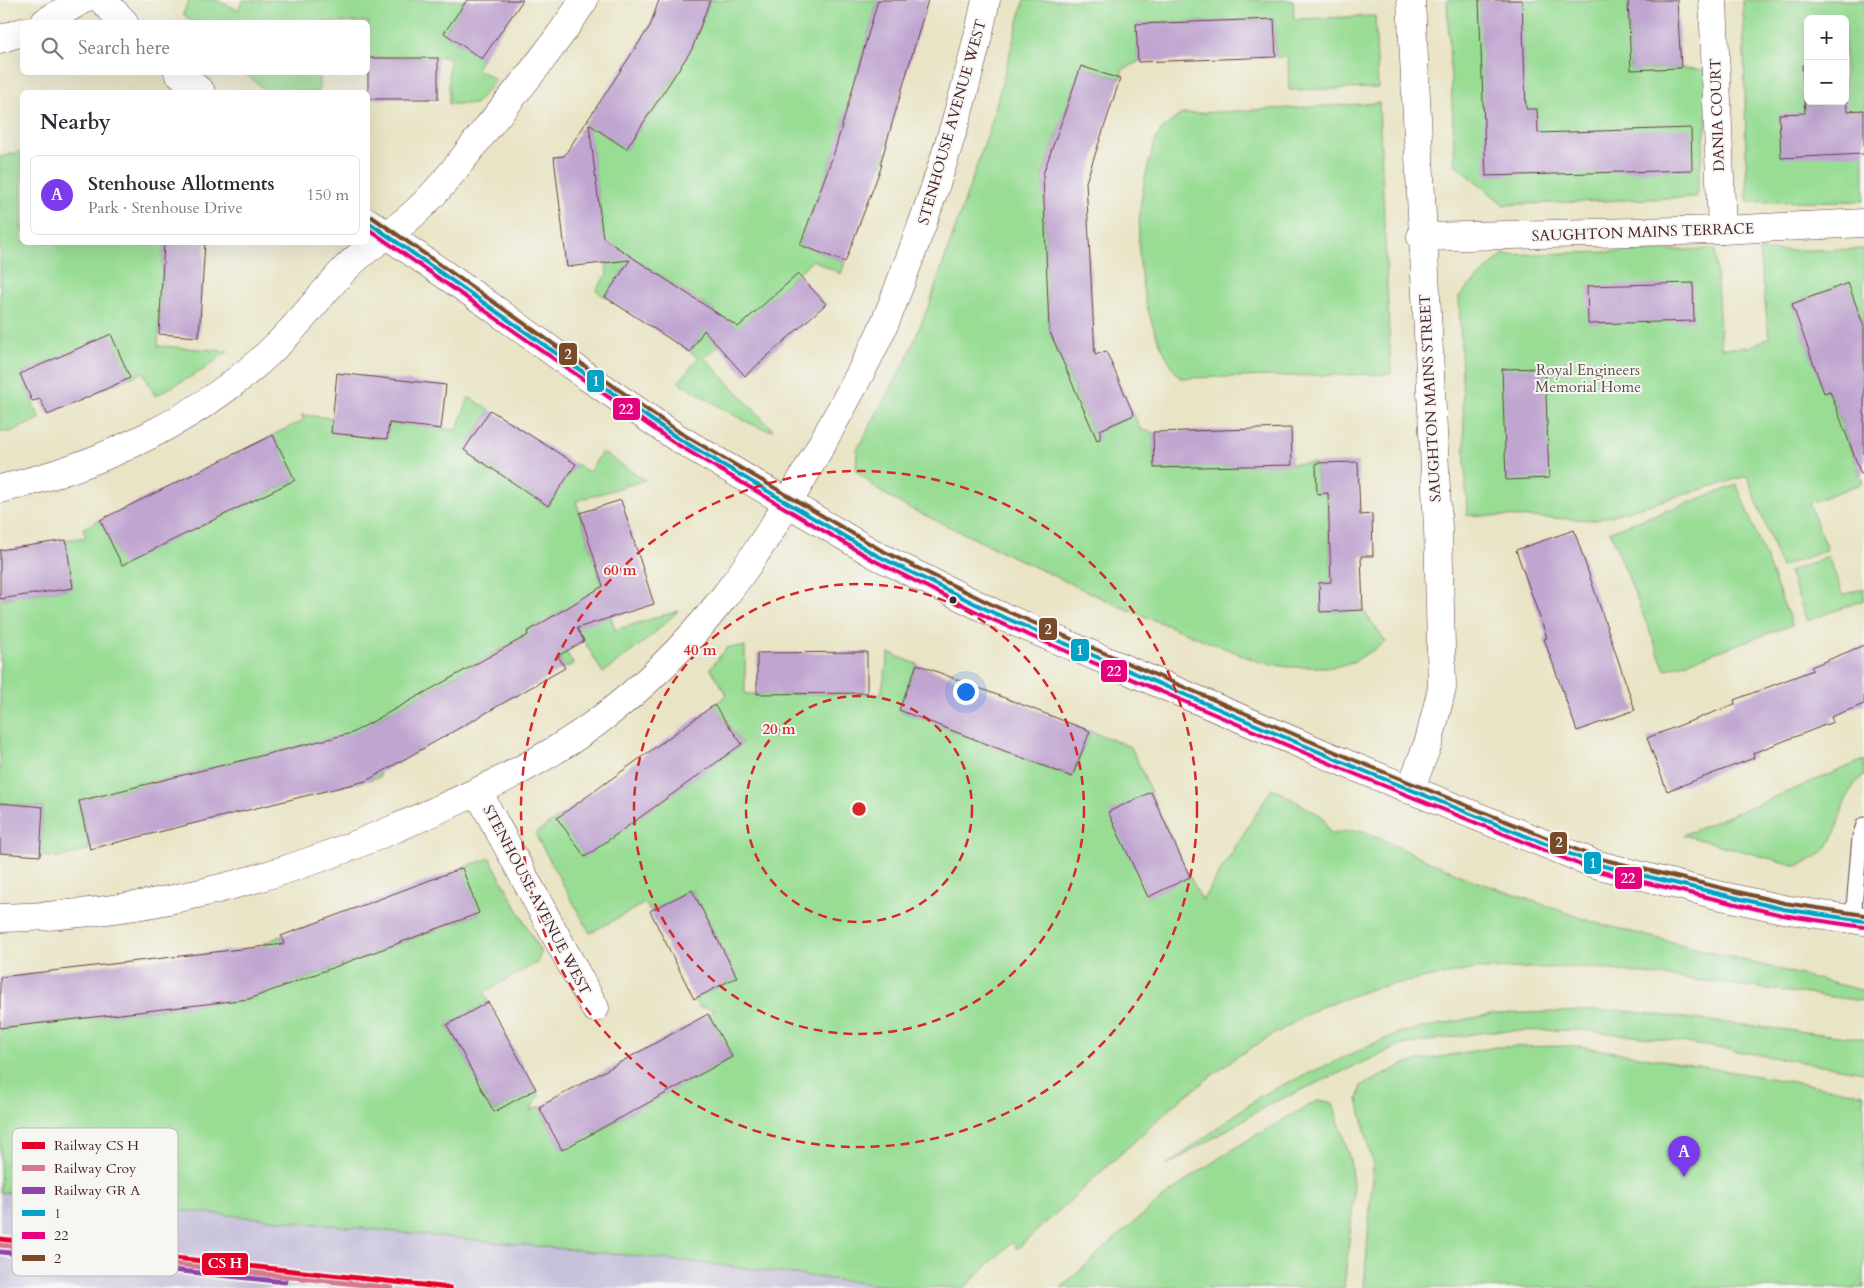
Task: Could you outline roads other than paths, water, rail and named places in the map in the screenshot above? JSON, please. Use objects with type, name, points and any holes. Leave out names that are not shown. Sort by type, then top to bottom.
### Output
[{"type":"street","points":[[48,20],[82,0]]},
{"type":"street","points":[[102,0],[122,20]]},
{"type":"street","points":[[377,229],[410,218],[436,191],[538,66],[584,0]]},
{"type":"street","name":"STENHOUSE AVENUE WEST","points":[[0,918],[73,915],[167,902],[244,884],[337,853],[478,792],[536,762],[596,723],[641,687],[690,641],[749,566],[787,504],[846,400],[879,336],[941,170],[976,47],[986,0]]},
{"type":"street","name":"SAUGHTON MAINS STREET","points":[[1410,790],[1429,741],[1442,688],[1438,528],[1421,238],[1411,0]]},
{"type":"street","name":"DANIA COURT","points":[[1712,0],[1722,230]]},
{"type":"street","points":[[0,39],[20,33]]},
{"type":"street","points":[[181,75],[199,90]]},
{"type":"street","name":"SAUGHTON MAINS TERRACE","points":[[1421,238],[1722,230],[1864,223]]},
{"type":"street","points":[[377,229],[486,302],[520,330],[676,437],[787,504],[876,554],[994,614],[1410,790],[1595,864],[1713,894],[1784,909],[1859,921]]},
{"type":"street","points":[[0,489],[58,472],[109,453],[156,432],[197,410],[238,381],[279,344],[364,245]]},
{"type":"street","name":"STENHOUSE AVENUE WEST","points":[[478,792],[595,1008]]},
{"type":"lane","points":[[1859,921],[1860,837],[1864,825]]},
{"type":"rail line","name":"Croy","points":[[0,1245],[12,1246]]},
{"type":"rail line","name":"Croy","points":[[178,1265],[392,1288]]},
{"type":"place","name":"Stenhouse Allotments","points":[[1684,1177]]},
{"type":"park label","name":"Royal Engineers Memorial Home","points":[[1588,378]]}]
